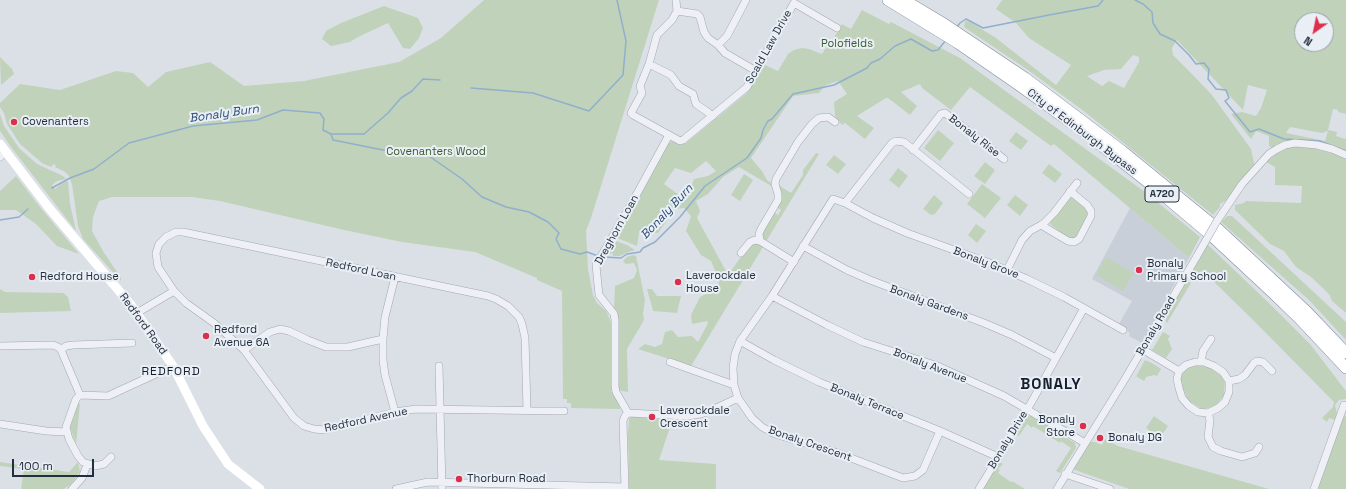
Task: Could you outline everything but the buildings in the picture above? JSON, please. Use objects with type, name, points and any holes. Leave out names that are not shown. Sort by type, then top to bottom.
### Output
[{"type":"highway","name":"City of Edinburgh Bypass","points":[[888,0],[941,28],[1025,78],[1092,127],[1219,230],[1307,312],[1346,353]]},
{"type":"highway","name":"City of Edinburgh Bypass","points":[[904,0],[941,28]]},
{"type":"highway","name":"City of Edinburgh Bypass","points":[[961,40],[1149,183],[1214,237],[1299,318],[1346,368]]},
{"type":"main road","name":"Redford Road","points":[[0,144],[3,155],[98,264],[137,313],[173,366],[190,403],[219,452],[228,464],[260,489]]},
{"type":"street","points":[[676,0],[677,11],[697,14],[700,17],[704,32],[708,38],[718,45],[724,53],[756,71]]},
{"type":"street","points":[[718,45],[727,36],[746,0]]},
{"type":"street","name":"Scald Law Drive","points":[[677,11],[672,20],[657,35],[649,64],[640,86],[642,93],[631,113],[682,141],[742,93],[747,87],[791,2],[837,28]]},
{"type":"street","points":[[649,64],[671,75],[679,86],[693,94],[696,104],[709,112],[712,116]]},
{"type":"street","name":"Bonaly Rise","points":[[913,150],[941,114],[945,113],[1004,159]]},
{"type":"street","points":[[760,240],[759,234],[761,229],[778,200],[775,184],[776,179],[798,142],[812,124],[819,118],[828,117],[835,122]]},
{"type":"street","name":"Dreghorn Loan","points":[[628,413],[616,392],[615,386],[614,314],[602,300],[598,291],[596,268],[597,262],[605,251],[669,135]]},
{"type":"street","points":[[846,203],[892,143],[897,141],[904,142],[969,194]]},
{"type":"street","name":"Bonaly Road","points":[[1057,489],[1142,349],[1217,221],[1242,184],[1268,154],[1285,145],[1296,143],[1317,145],[1332,148],[1346,155]]},
{"type":"street","points":[[1008,270],[1022,240],[1030,231],[1041,225],[1054,213],[1076,183]]},
{"type":"street","points":[[1041,225],[1072,242],[1081,237],[1091,216],[1091,211],[1087,205],[1070,191]]},
{"type":"street","name":"Bonaly Crescent","points":[[846,203],[835,199],[830,201],[794,262],[740,341],[735,354],[733,368],[734,385],[738,398],[752,418],[762,427],[775,434],[838,453],[903,478],[915,476],[922,470],[940,432]]},
{"type":"street","name":"Bonaly Grove","points":[[846,203],[873,218],[907,233],[1008,270],[1041,285],[1123,330]]},
{"type":"street","name":"Redford Loan","points":[[174,291],[160,273],[156,257],[157,249],[162,240],[176,232],[189,233],[488,296],[502,302],[514,312],[522,324],[525,338],[526,410]]},
{"type":"street","points":[[741,253],[750,242],[760,240],[794,262]]},
{"type":"street","name":"Bonaly Gardens","points":[[803,246],[835,264],[870,280],[984,323],[1018,338],[1056,358]]},
{"type":"street","points":[[395,277],[385,317],[383,339],[385,375],[395,412]]},
{"type":"street","points":[[137,313],[174,291]]},
{"type":"street","name":"Redford Avenue","points":[[174,291],[186,303],[214,323],[244,350],[294,418],[304,426],[325,430],[395,412],[416,409],[564,411]]},
{"type":"street","name":"Bonaly Avenue","points":[[772,296],[863,342],[935,365],[984,387],[1028,409],[1085,443]]},
{"type":"street","name":"Bonaly Drive","points":[[979,489],[1028,409],[1084,308]]},
{"type":"street","points":[[244,350],[270,332],[280,329],[289,331],[326,347],[348,347],[383,339]]},
{"type":"street","points":[[1201,362],[1203,351],[1210,339]]},
{"type":"street","name":"Bonaly Terrace","points":[[740,341],[774,360],[819,382],[998,457]]},
{"type":"street","points":[[61,350],[66,346],[73,345],[132,343]]},
{"type":"street","points":[[0,346],[53,345],[58,347],[61,350],[78,388],[80,396]]},
{"type":"street","points":[[1142,349],[1179,372]]},
{"type":"street","points":[[1229,381],[1239,379],[1257,361],[1263,362],[1272,371]]},
{"type":"street","points":[[1190,363],[1209,363],[1219,368],[1226,375],[1229,381],[1230,392],[1225,402],[1218,408],[1208,413],[1196,411],[1185,402],[1180,393],[1177,379],[1179,372],[1190,363]]},
{"type":"street","points":[[674,365],[734,385]]},
{"type":"street","points":[[111,458],[108,462],[100,466],[87,465],[78,456],[67,432],[67,422],[76,399],[80,396],[108,396],[173,366]]},
{"type":"street","points":[[439,366],[442,486]]},
{"type":"street","points":[[396,489],[428,482],[442,486],[625,488],[623,421],[628,413],[687,416],[712,410],[738,398]]},
{"type":"street","points":[[1314,489],[1344,405]]},
{"type":"street","points":[[1208,413],[1210,420],[1208,437],[1213,447],[1242,457],[1255,453],[1259,447]]},
{"type":"street","points":[[0,424],[46,431],[67,432]]},
{"type":"street","points":[[72,489],[82,478],[87,465]]},
{"type":"street","points":[[1065,474],[1110,489]]},
{"type":"shaded area","name":"Bonaly Primary School","points":[[1130,208],[1189,258],[1142,343],[1129,336],[1130,333],[1119,324],[1132,301],[1092,279]]},
{"type":"green space","name":"Covenanters Wood","points":[[484,0],[659,0],[586,231],[588,269],[593,295],[597,303],[606,311],[611,322],[611,391],[619,403],[620,409],[571,408],[571,403],[567,403],[567,399],[563,399],[562,291],[537,280],[537,278],[475,252],[402,242],[220,201],[192,197],[112,197],[99,201],[93,217],[92,231],[121,278],[121,281],[83,239],[78,226],[72,184],[69,176],[65,172],[55,167],[56,166],[54,164],[51,167],[42,163],[20,144],[7,124],[4,113],[0,107],[0,103],[20,84],[60,90],[116,71],[133,73],[148,87],[166,72],[210,62],[244,86],[304,81],[399,62],[441,38]]},
{"type":"green space","points":[[1002,0],[1346,0],[1346,114],[1333,109],[1328,130],[1337,132],[1336,136],[1346,139],[1346,313],[1332,301],[1329,294],[1311,277],[1296,267],[1284,251],[1270,244],[1235,210],[1235,205],[1246,201],[1301,203],[1302,186],[1275,185],[1275,167],[1266,162],[1279,152],[1269,146],[1269,136],[1256,131],[1251,139],[1231,114],[1242,112],[1256,116],[1261,108],[1267,90],[1248,85],[1243,110],[1177,40],[1172,48],[1173,55],[1212,95],[1251,149],[1255,167],[1229,199],[1220,204],[1220,207],[1213,215],[1085,112],[1028,70],[964,27],[965,21],[970,22],[996,38],[1056,85],[1071,65],[1029,38],[1016,23],[996,9]],"holes":[[[1133,55],[1139,57],[1139,62],[1124,88],[1109,81],[1102,86],[1087,76],[1104,70],[1121,69]],[[1290,127],[1322,133],[1328,131],[1325,141],[1286,133]]]},
{"type":"green space","points":[[384,6],[418,18],[423,28],[419,38],[410,49],[403,48],[388,23],[350,42],[331,46],[322,39],[326,31],[341,23]]},
{"type":"green space","name":"Polofields","points":[[862,10],[889,24],[891,22],[960,58],[1145,192],[1200,237],[1189,258],[1054,144],[1051,146],[970,87],[951,110],[922,88],[920,84],[901,92],[917,106],[910,115],[886,98],[857,116],[874,128],[865,139],[845,123],[842,125],[835,116],[834,102],[847,94],[838,81],[826,85],[819,93],[793,96],[751,158],[773,187],[739,167],[723,177],[708,194],[696,201],[700,211],[697,218],[726,271],[731,271],[745,251],[752,244],[761,244],[763,247],[691,366],[638,349],[645,344],[655,347],[662,344],[665,332],[672,330],[678,337],[692,336],[698,342],[708,323],[707,321],[692,324],[691,315],[700,297],[718,288],[719,280],[711,261],[701,255],[686,231],[691,216],[684,208],[675,209],[658,233],[639,234],[637,246],[617,238],[669,142],[674,141],[680,144],[685,144],[747,93],[765,65],[778,71],[788,54],[794,50],[802,48],[822,54],[825,49],[828,48],[842,24],[851,29]],"holes":[[[706,161],[716,171],[708,176],[694,179],[686,200],[664,184],[675,168],[691,173]]]},
{"type":"green space","points":[[0,57],[12,69],[14,74],[1,85]]},
{"type":"green space","points":[[0,114],[4,126],[19,148],[37,164],[63,176],[66,179],[57,181],[52,185],[55,189],[61,184],[67,181],[68,182],[70,204],[76,231],[0,131]]},
{"type":"green space","points":[[938,130],[954,143],[940,161],[924,148]]},
{"type":"green space","points":[[1016,132],[1028,141],[1021,150],[1009,141]]},
{"type":"green space","points":[[816,153],[819,154],[767,240],[764,240],[762,235],[764,228],[774,212],[778,215],[781,210],[776,207],[780,186],[791,193],[803,175],[803,170]]},
{"type":"green space","points":[[834,155],[846,164],[838,174],[826,165]]},
{"type":"green space","points":[[985,162],[995,170],[985,184],[974,176]]},
{"type":"green space","points":[[1049,164],[1062,174],[1055,183],[1042,173]]},
{"type":"green space","points":[[898,168],[908,176],[899,188],[889,180]]},
{"type":"green space","points":[[744,174],[753,180],[740,201],[731,195]]},
{"type":"green space","points":[[16,176],[79,254],[57,246],[36,224],[16,210],[0,210],[0,191]]},
{"type":"green space","points":[[982,184],[1001,198],[985,218],[967,204]]},
{"type":"green space","points":[[934,195],[943,203],[935,214],[931,215],[923,209]]},
{"type":"green space","points":[[1015,195],[1028,205],[1020,216],[1007,205]]},
{"type":"green space","points":[[1069,196],[1085,206],[1090,212],[1075,240],[1068,238],[1050,224]]},
{"type":"green space","points":[[1227,216],[1232,216],[1346,322],[1346,340],[1310,301],[1221,222]]},
{"type":"green space","points":[[976,224],[986,231],[977,243],[968,235]]},
{"type":"green space","points":[[616,241],[635,250],[620,256],[613,256],[613,253],[607,255]]},
{"type":"green space","points":[[1206,243],[1310,344],[1346,391],[1346,399],[1339,400],[1335,405],[1337,413],[1335,420],[1329,418],[1327,422],[1322,418],[1333,407],[1334,402],[1255,322],[1201,271],[1198,275],[1196,274],[1194,278],[1190,276]]},
{"type":"green space","points":[[633,255],[636,256],[645,300],[643,314],[644,320],[627,349],[628,392],[618,390],[619,341],[614,309],[615,286],[634,278],[637,270],[634,263],[626,264],[623,261],[627,257]]},
{"type":"green space","points":[[1106,257],[1134,273],[1123,291],[1096,275]]},
{"type":"green space","points":[[1187,281],[1191,283],[1167,323],[1164,318]]},
{"type":"green space","points":[[0,289],[5,292],[63,293],[68,297],[71,311],[0,313]]},
{"type":"green space","points":[[647,289],[652,289],[657,296],[681,296],[677,313],[653,311]]},
{"type":"green space","points":[[1163,332],[1170,336],[1168,339],[1172,349],[1166,358],[1152,350]]},
{"type":"green space","points":[[1145,360],[1161,369],[1157,376],[1154,375],[1146,377],[1144,381],[1136,376]]},
{"type":"green space","points":[[1199,365],[1212,369],[1221,376],[1225,382],[1224,395],[1215,407],[1202,409],[1189,401],[1184,391],[1181,376],[1186,369]]},
{"type":"green space","points":[[78,403],[80,404],[76,444],[70,427]]},
{"type":"green space","points":[[631,416],[672,421],[659,460],[716,464],[716,489],[629,489],[628,434],[629,419]]},
{"type":"green space","points":[[1028,416],[1031,416],[1075,443],[1076,448],[1060,473],[1056,471],[1071,448],[1061,441],[1060,443],[1033,426],[1032,428],[1027,424],[1019,436],[1016,434]]},
{"type":"green space","points":[[1154,416],[1168,426],[1160,438],[1146,428]]},
{"type":"green space","points":[[1343,416],[1346,416],[1346,489],[1316,489]]},
{"type":"green space","points":[[1105,439],[1118,446],[1269,489],[1129,489],[1072,469],[1090,442],[1095,442],[1102,445]]},
{"type":"green space","points":[[0,462],[69,472],[78,462],[80,472],[71,484],[64,489],[21,489],[24,469],[0,466]]},
{"type":"green space","points":[[999,462],[1003,464],[998,469],[1000,470],[998,473],[1025,489],[983,489]]},
{"type":"waterway","points":[[471,88],[533,93],[589,111],[623,75],[626,41],[617,0]]},
{"type":"waterway","name":"Bonaly Burn","points":[[956,28],[966,19],[983,28],[1098,6],[1103,0]]},
{"type":"waterway","name":"Bonaly Burn","points":[[1135,0],[1143,4],[1152,12],[1153,23],[1160,34],[1175,41],[1196,64],[1204,63],[1209,69],[1208,79],[1216,89],[1226,90],[1229,98],[1225,101],[1250,132],[1259,129],[1284,139],[1320,141],[1333,146]]},
{"type":"waterway","name":"Bonaly Burn","points":[[604,257],[621,258],[627,254],[640,252],[643,248],[655,242],[680,217],[705,186],[747,158],[761,138],[768,121],[772,119],[793,94],[834,85],[867,68],[871,63],[880,59],[895,46],[911,39],[932,51],[938,50],[946,40]]},
{"type":"waterway","points":[[331,134],[364,134],[388,113],[401,98],[412,91],[423,79],[440,80]]},
{"type":"waterway","name":"Bonaly Burn","points":[[52,188],[70,178],[94,169],[129,143],[193,126],[257,120],[283,110],[320,113],[324,119],[323,130],[331,134],[333,140],[398,153],[429,156],[462,179],[482,197],[506,207],[529,212],[548,222],[559,233],[556,239],[561,249],[580,254],[587,252],[598,256]]},
{"type":"waterway","name":"Bonaly Burn","points":[[1338,148],[1346,151]]},
{"type":"waterway","points":[[0,220],[19,217],[28,209]]},
{"type":"place","name":"Covenanters","points":[[14,122]]},
{"type":"place","name":"Bonaly Primary School","points":[[1139,270]]},
{"type":"place","name":"Redford House","points":[[32,277]]},
{"type":"place","name":"Laverockdale House","points":[[678,282]]},
{"type":"place","name":"Redford Avenue 6A","points":[[206,336]]},
{"type":"place","name":"Laverockdale Crescent","points":[[652,417]]},
{"type":"place","name":"Bonaly Store","points":[[1083,426]]},
{"type":"place","name":"Bonaly DG","points":[[1100,438]]},
{"type":"place","name":"Thorburn Road","points":[[459,479]]},
{"type":"district","name":"REDFORD","points":[[171,372]]},
{"type":"district","name":"BONALY","points":[[1051,385]]}]
